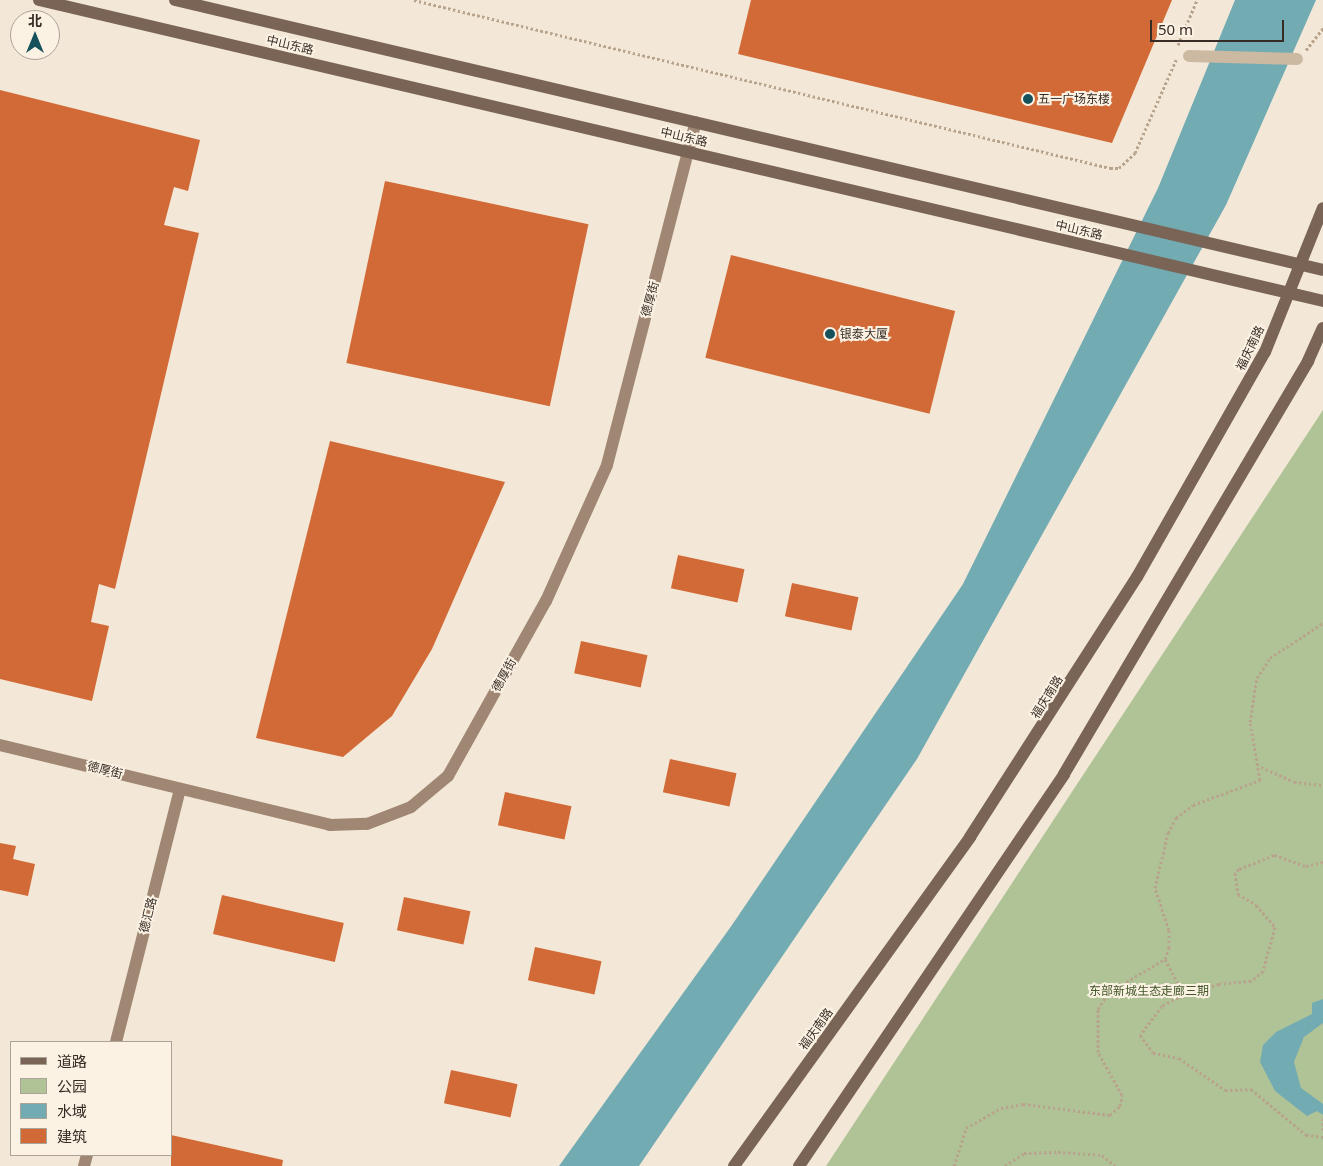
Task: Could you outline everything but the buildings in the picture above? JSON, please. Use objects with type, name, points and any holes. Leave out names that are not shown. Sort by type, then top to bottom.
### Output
[{"type":"main road","name":"中山东路","points":[[40,0],[1323,301]]},
{"type":"main road","name":"中山东路","points":[[175,0],[1323,270]]},
{"type":"main road","name":"福庆南路","points":[[734,1166],[1033,744],[1137,577],[1260,360],[1323,208]]},
{"type":"main road","points":[[799,1166],[1064,774],[1303,370],[1323,328]]},
{"type":"street","points":[[1189,56],[1297,60]]},
{"type":"street","name":"德厚街","points":[[0,745],[330,825],[367,824],[411,807],[448,776],[546,601],[607,465],[696,122]]},
{"type":"street","name":"德汇路","points":[[116,1041],[180,788]]},
{"type":"path","points":[[414,0],[1119,168],[1135,153],[1198,0]]},
{"type":"path","points":[[1297,60],[1323,28]]},
{"type":"path","points":[[1184,995],[1164,959],[1169,930],[1155,888],[1168,833],[1176,818],[1193,805],[1254,785],[1260,780],[1261,768],[1250,722],[1257,678],[1270,658],[1323,623]]},
{"type":"path","points":[[1261,768],[1294,782],[1323,785]]},
{"type":"path","points":[[1323,862],[1305,866],[1274,855],[1239,869],[1235,873],[1238,894],[1256,905],[1275,927],[1263,971],[1251,981],[1219,984],[1184,995],[1162,1006],[1143,1027],[1140,1035],[1153,1053],[1179,1058],[1225,1090],[1251,1089],[1306,1135],[1323,1138]]},
{"type":"path","points":[[954,1166],[966,1128],[1001,1108],[1023,1104],[1110,1114],[1120,1106],[1122,1095],[1098,1052],[1098,1009],[1110,992],[1164,959]]},
{"type":"path","points":[[1323,1118],[1323,1130]]},
{"type":"path","points":[[1005,1166],[1024,1153],[1058,1152],[1102,1154],[1115,1166]]},
{"type":"green space","name":"东部新城生态走廊三期","points":[[1323,410],[1323,1166],[826,1166]]},
{"type":"water","points":[[1235,0],[1316,0],[1226,205],[917,759],[639,1166],[559,1166],[732,925],[963,584],[1158,188]]},
{"type":"water","points":[[1323,999],[1323,1023],[1304,1037],[1294,1062],[1301,1088],[1323,1104],[1323,1115],[1317,1111],[1307,1116],[1275,1091],[1260,1062],[1263,1045],[1276,1032],[1312,1014],[1312,1003]]},
{"type":"place","name":"五一广场东楼","points":[[1028,99]]},
{"type":"place","name":"银泰大厦","points":[[830,334]]}]
